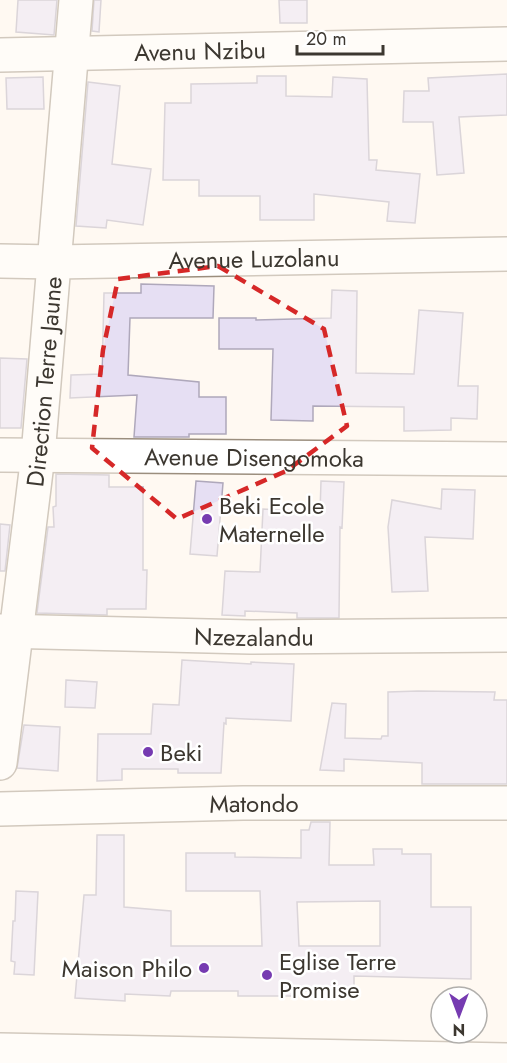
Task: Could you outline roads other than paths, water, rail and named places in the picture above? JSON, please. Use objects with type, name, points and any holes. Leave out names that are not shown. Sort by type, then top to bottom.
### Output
[{"type":"street","name":"Direction Terre Jaune","points":[[0,763],[8,631],[38,454],[76,0]]},
{"type":"street","name":"Avenu Nzibu","points":[[0,55],[507,44]]},
{"type":"street","name":"Avenue Luzolanu","points":[[0,261],[507,254]]},
{"type":"street","name":"Avenue Disengomoka","points":[[0,455],[507,459]]},
{"type":"street","name":"Nzezalandu","points":[[8,631],[250,637],[507,635]]},
{"type":"street","name":"Matondo","points":[[0,809],[243,803],[507,803]]},
{"type":"street","points":[[0,1050],[507,1060]]},
{"type":"place","name":"Beki Ecole Maternelle","points":[[207,519]]},
{"type":"place","name":"Beki","points":[[148,752]]},
{"type":"place","name":"Maison Philo","points":[[204,968]]},
{"type":"place","name":"Eglise Terre Promise","points":[[267,975]]}]
